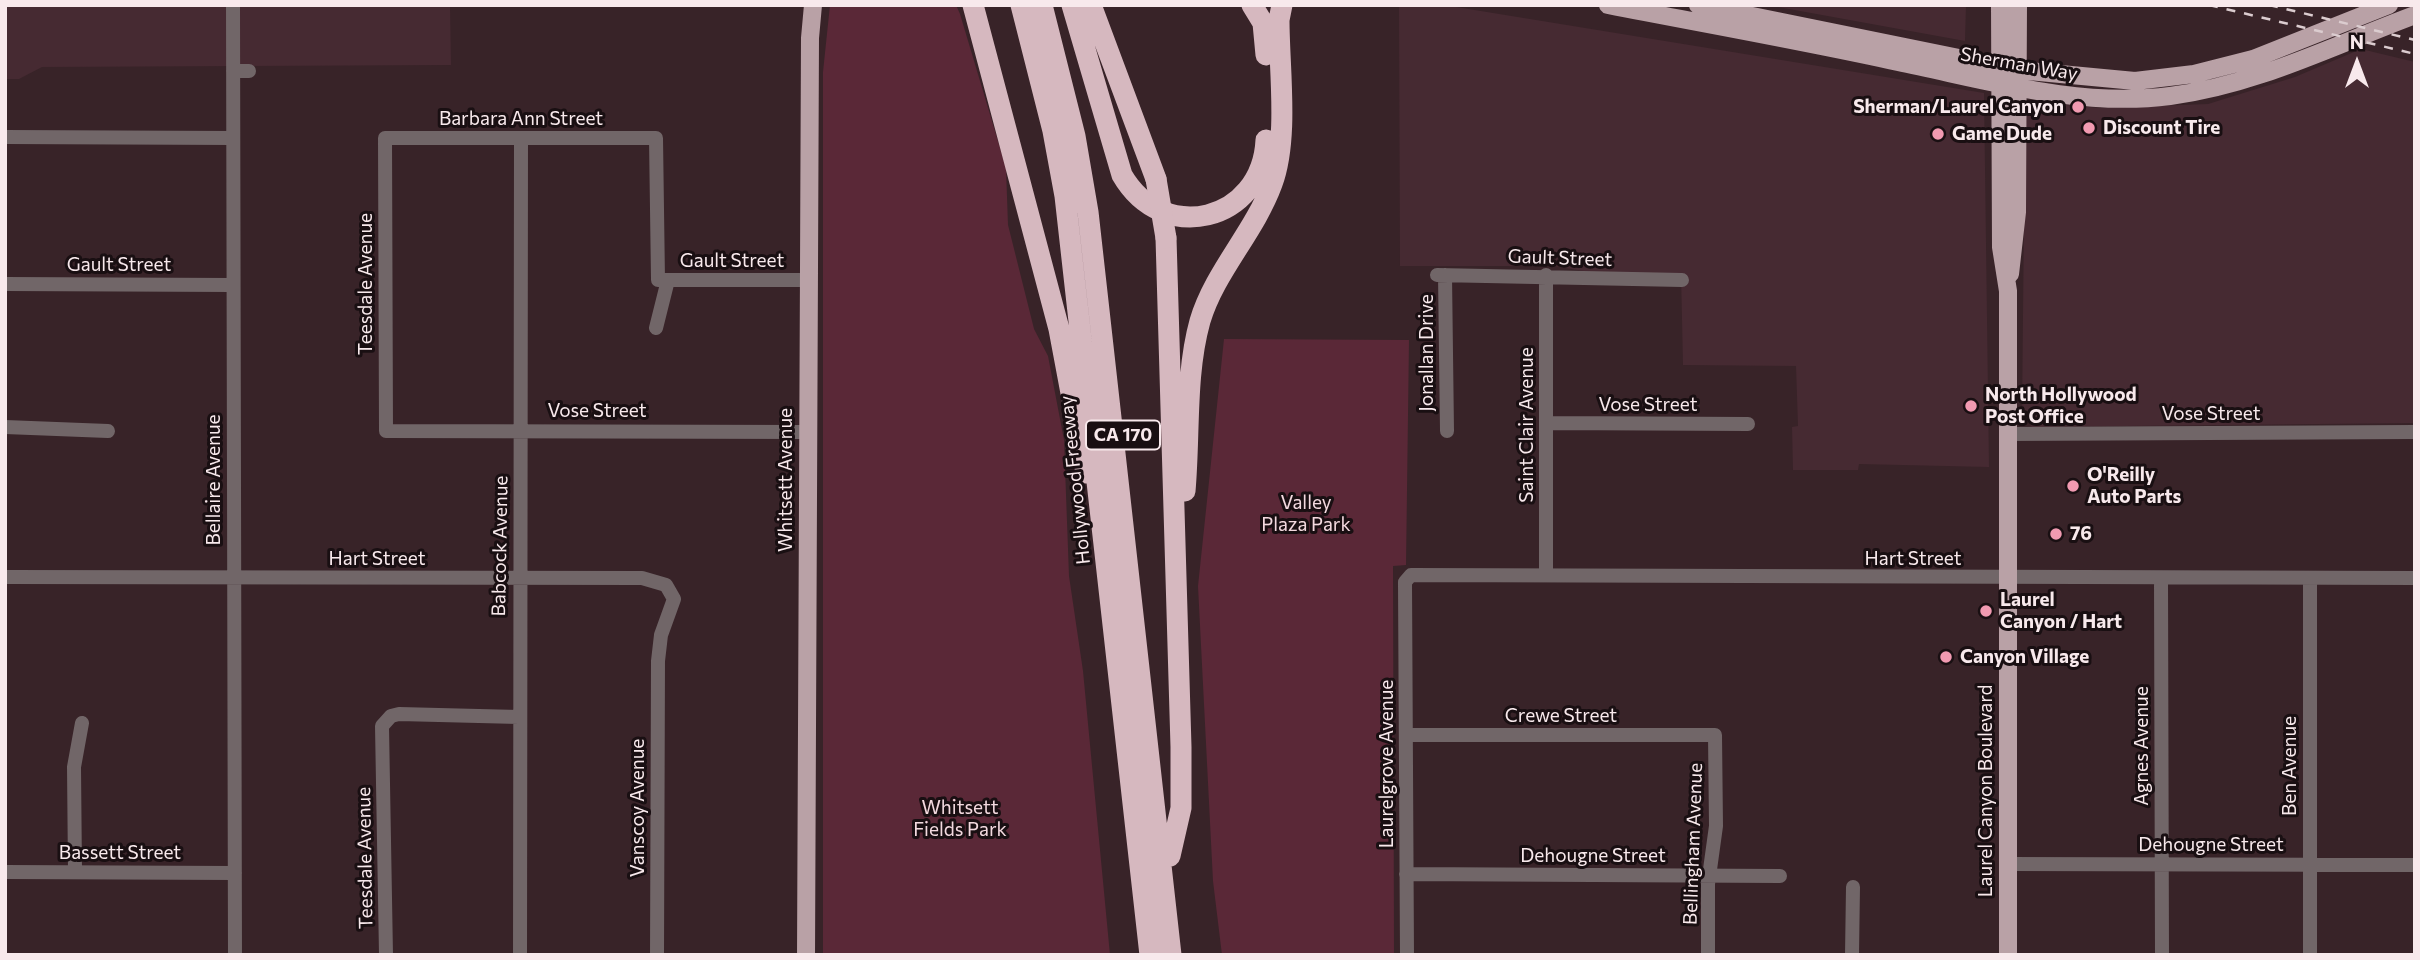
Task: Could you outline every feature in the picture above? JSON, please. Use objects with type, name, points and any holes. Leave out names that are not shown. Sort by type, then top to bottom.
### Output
[{"type":"highway","points":[[972,5],[1059,329],[1078,439],[1107,564]]},
{"type":"highway","name":"Hollywood Freeway","points":[[1021,5],[1053,131],[1065,196],[1150,955]]},
{"type":"highway","points":[[1034,5],[1071,162],[1089,280],[1164,955]]},
{"type":"highway","points":[[1042,5],[1075,136],[1088,212],[1171,955]]},
{"type":"highway","name":"CA 170","points":[[1053,5],[1087,142],[1104,258],[1180,955]]},
{"type":"highway","points":[[1072,5],[1115,155],[1129,186],[1149,206],[1169,215],[1193,217],[1218,212],[1238,201],[1255,181],[1265,155],[1265,35],[1263,23],[1252,5]]},
{"type":"highway","points":[[1091,5],[1156,179],[1166,238],[1177,573],[1181,808],[1170,856]]},
{"type":"highway","points":[[1177,573],[1195,341],[1208,298],[1266,199],[1276,170],[1280,133],[1279,20],[1282,5]]},
{"type":"main road","name":"Whitsett Avenue","points":[[806,955],[807,279],[810,38],[813,5]]},
{"type":"main road","name":"Sherman Way","points":[[1608,5],[2018,70],[2135,81],[2194,74],[2253,59],[2389,5]]},
{"type":"main road","name":"Sherman Way","points":[[1698,5],[1791,33],[1999,85],[2136,99],[2197,92],[2256,77],[2415,15]]},
{"type":"main road","name":"Laurel Canyon Boulevard","points":[[2000,5],[2001,247],[2008,291]]},
{"type":"main road","name":"Laurel Canyon Boulevard","points":[[2008,955],[2008,291],[2016,242],[2018,5]]},
{"type":"street","name":"Bellaire Avenue","points":[[233,5],[235,955]]},
{"type":"street","points":[[233,71],[249,71]]},
{"type":"street","points":[[5,138],[233,138]]},
{"type":"street","name":"Barbara Ann Street","points":[[385,138],[656,138],[663,280]]},
{"type":"street","name":"Teesdale Avenue","points":[[385,138],[386,430]]},
{"type":"street","name":"Babcock Avenue","points":[[520,955],[521,138]]},
{"type":"street","name":"Gault Street","points":[[1441,275],[1546,275],[1587,280],[1682,280]]},
{"type":"street","name":"Jonallan Drive","points":[[1441,275],[1447,430]]},
{"type":"street","name":"Saint Clair Avenue","points":[[1546,275],[1546,575]]},
{"type":"street","name":"Gault Street","points":[[663,280],[807,279]]},
{"type":"street","points":[[656,328],[663,280]]},
{"type":"street","name":"Gault Street","points":[[5,284],[232,285]]},
{"type":"street","name":"Vose Street","points":[[1547,423],[1748,424]]},
{"type":"street","points":[[5,427],[108,430]]},
{"type":"street","name":"Vose Street","points":[[386,430],[807,432]]},
{"type":"street","name":"Vose Street","points":[[2007,434],[2415,432]]},
{"type":"street","name":"Hart Street","points":[[1411,575],[2415,578]]},
{"type":"street","name":"Laurelgrove Avenue","points":[[1407,955],[1405,582],[1411,575]]},
{"type":"street","name":"Hart Street","points":[[5,578],[642,578],[666,586],[674,599],[671,615],[661,635],[657,661]]},
{"type":"street","name":"Agnes Avenue","points":[[2161,578],[2162,955]]},
{"type":"street","name":"Ben Avenue","points":[[2310,578],[2310,955]]},
{"type":"street","name":"Vanscoy Avenue","points":[[657,661],[657,955]]},
{"type":"street","name":"Teesdale Avenue","points":[[386,955],[386,829],[380,739],[386,720],[398,715],[519,717]]},
{"type":"street","points":[[75,872],[74,767],[82,723]]},
{"type":"street","name":"Crewe Street","points":[[1406,735],[1715,735]]},
{"type":"street","name":"Bellingham Avenue","points":[[1708,955],[1709,876],[1716,826],[1715,735]]},
{"type":"street","name":"Dehougne Street","points":[[2008,864],[2415,865]]},
{"type":"street","name":"Bassett Street","points":[[5,872],[235,873]]},
{"type":"street","name":"Dehougne Street","points":[[1406,874],[1780,876]]},
{"type":"street","points":[[1852,955],[1853,887]]},
{"type":"shaded area","points":[[5,5],[450,5],[451,65],[42,67],[19,79],[5,79]]},
{"type":"shaded area","points":[[1399,5],[1444,5],[1984,93],[1989,467],[1859,464],[1858,470],[1793,470],[1792,427],[1798,426],[1796,366],[1683,365],[1681,274],[1590,272],[1553,266],[1400,266]]},
{"type":"shaded area","points":[[1767,5],[1966,5],[1965,41]]},
{"type":"shaded area","points":[[2361,49],[2415,62],[2415,423],[2032,427],[2022,415],[2025,112],[2034,102],[2100,108],[2208,104],[2295,77]]},
{"type":"green space","name":"Whitsett Fields Park","points":[[830,5],[956,5],[1006,168],[1008,225],[1034,329],[1048,356],[1064,440],[1069,576],[1083,671],[1110,955],[823,955],[823,72]]},
{"type":"green space","name":"Valley Plaza Park","points":[[1224,339],[1409,340],[1406,565],[1393,566],[1394,955],[1222,955],[1213,881],[1198,586]]},
{"type":"railway","points":[[2209,5],[2415,54]]},
{"type":"railway","points":[[2269,5],[2415,40]]},
{"type":"place","name":"Sherman/Laurel Canyon","points":[[2078,107]]},
{"type":"place","name":"Discount Tire","points":[[2089,128]]},
{"type":"place","name":"Game Dude","points":[[1938,134]]},
{"type":"place","name":"North Hollywood Post Office","points":[[1971,406]]},
{"type":"place","name":"O'Reilly Auto Parts","points":[[2073,486]]},
{"type":"place","name":"76","points":[[2056,534]]},
{"type":"place","name":"Laurel Canyon / Hart","points":[[1986,611]]},
{"type":"place","name":"Canyon Village","points":[[1946,657]]}]
